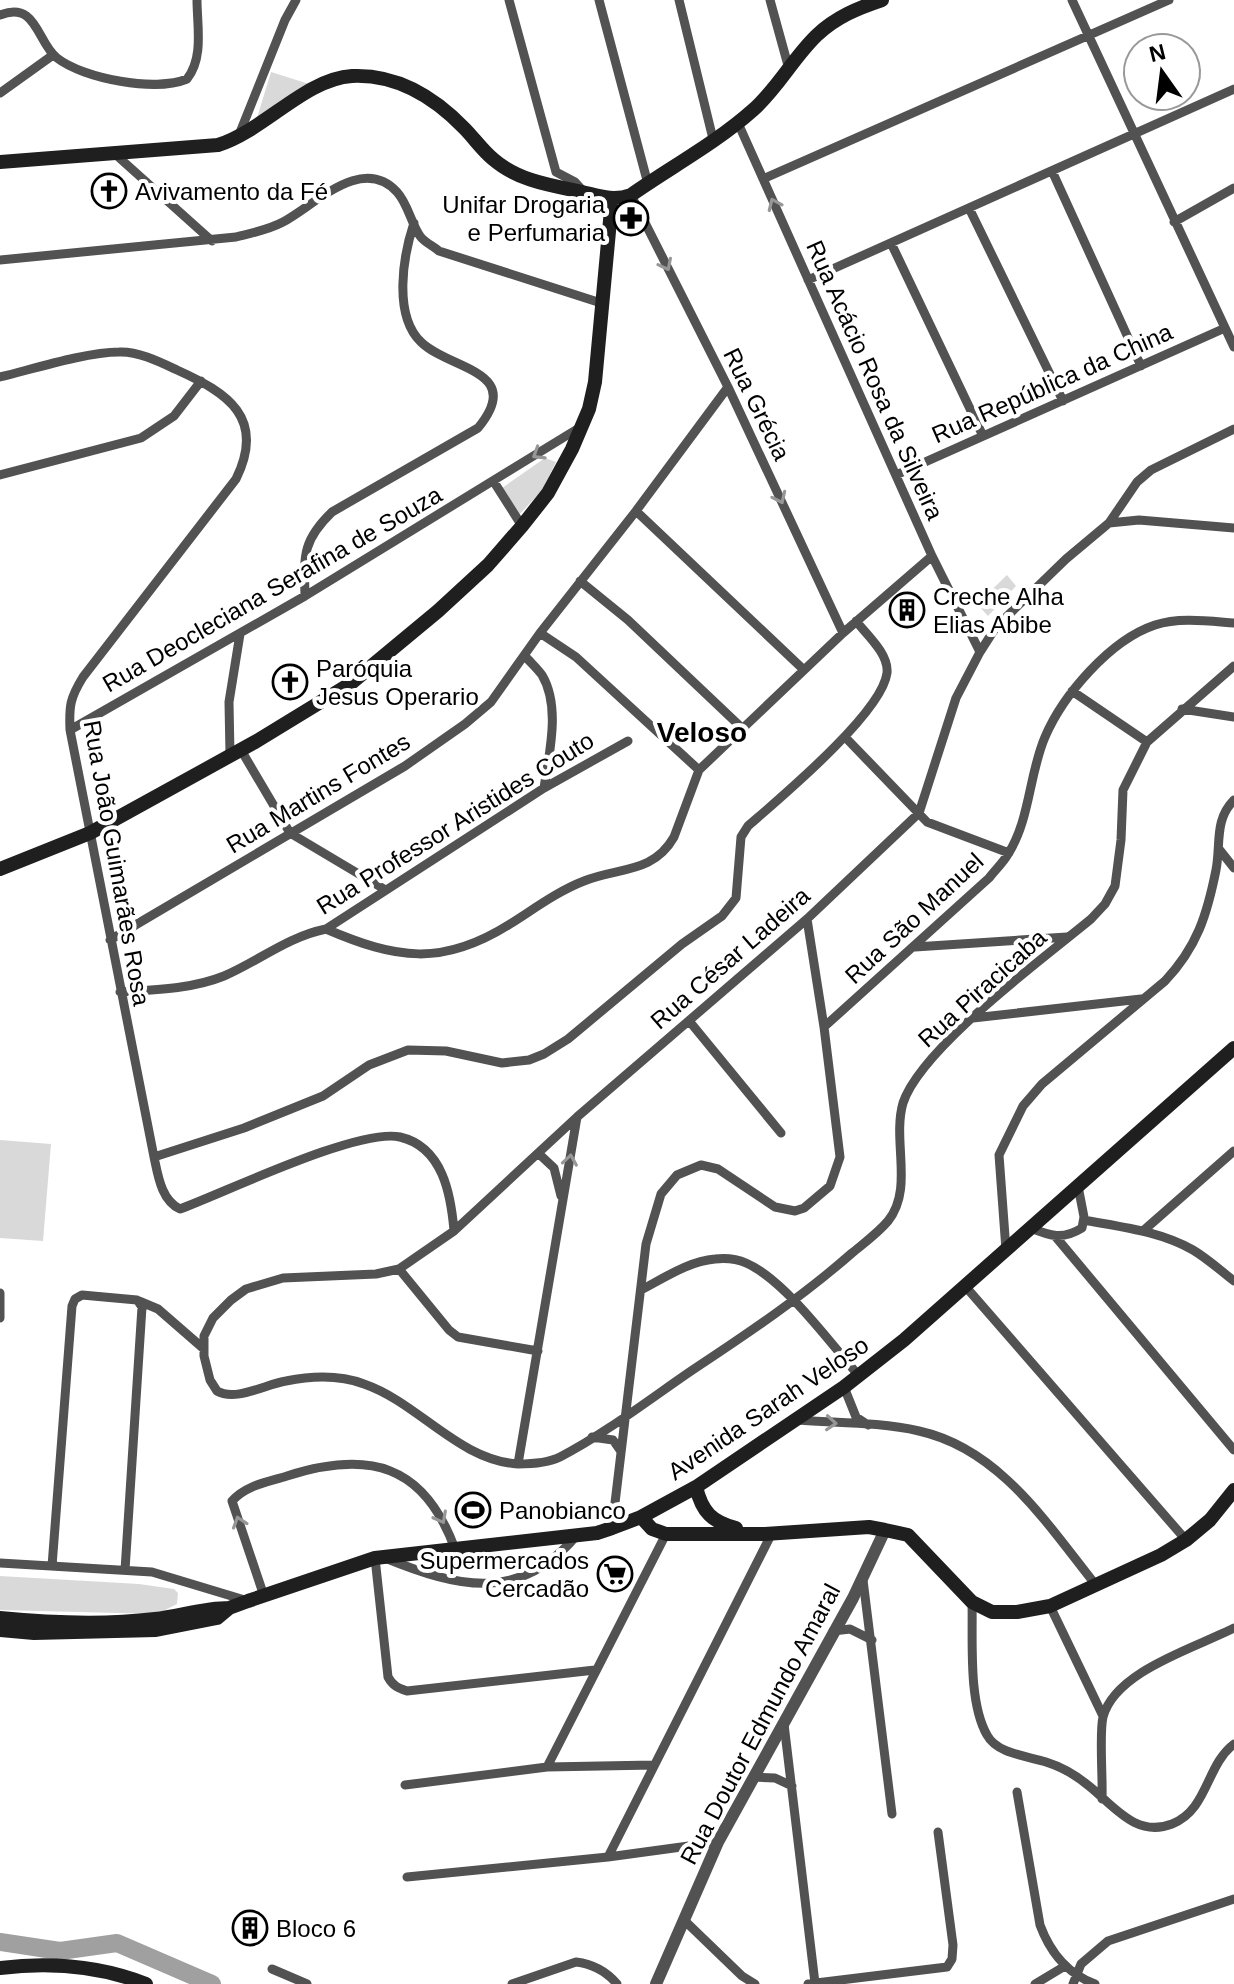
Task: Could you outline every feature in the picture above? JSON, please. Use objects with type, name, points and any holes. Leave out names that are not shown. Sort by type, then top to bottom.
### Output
[{"type":"main road","points":[[0,162],[218,145],[238,138],[316,87],[349,76],[402,84],[434,101],[493,159],[534,182],[612,199],[631,195],[738,123],[764,99],[816,36],[832,22],[880,0]]},
{"type":"main road","points":[[0,869],[90,833],[350,684],[488,565],[548,493],[583,426],[595,382],[612,199]]},
{"type":"main road","name":"Avenida Sarah Veloso","points":[[0,1630],[34,1633],[156,1630],[217,1618],[229,1608],[379,1558],[577,1535],[612,1528],[641,1517],[696,1487],[859,1376],[1234,1048]]},
{"type":"main road","points":[[696,1487],[706,1513],[719,1524],[756,1533]]},
{"type":"main road","points":[[641,1517],[652,1529],[672,1534],[772,1533],[869,1527],[908,1535],[972,1602],[992,1612],[1003,1613],[1050,1606],[1161,1555],[1210,1520],[1234,1490]]},
{"type":"main road","points":[[672,1534],[694,1527],[706,1513]]},
{"type":"main road","name":"Avenida Sarah Veloso","points":[[0,1618],[115,1621],[155,1619],[212,1608],[229,1608]]},
{"type":"main road","points":[[0,1968],[45,1965],[104,1971],[146,1984]]},
{"type":"street","points":[[0,15],[16,11],[26,16],[39,29],[53,55],[66,65],[141,84],[177,83],[191,74],[198,53],[197,0]]},
{"type":"street","points":[[238,138],[296,0]]},
{"type":"street","points":[[509,0],[556,172],[575,182],[584,192]]},
{"type":"street","points":[[599,0],[648,184]]},
{"type":"street","points":[[679,0],[713,139]]},
{"type":"street","points":[[770,0],[789,69]]},
{"type":"street","points":[[1072,0],[1233,342]]},
{"type":"street","points":[[763,179],[1169,0]]},
{"type":"street","points":[[0,93],[53,55]]},
{"type":"street","points":[[808,280],[1234,89]]},
{"type":"street","name":"Rua Acácio Rosa da Silveira","points":[[738,123],[932,556],[980,652]]},
{"type":"street","points":[[115,154],[212,241]]},
{"type":"street","points":[[1052,171],[1141,366]]},
{"type":"street","points":[[0,260],[212,241],[267,230],[338,186],[360,179],[379,180],[397,192],[421,238],[439,251],[601,303]]},
{"type":"street","points":[[1174,222],[1234,188]]},
{"type":"street","name":"Rua Grécia","points":[[631,195],[728,387],[843,633]]},
{"type":"street","points":[[969,208],[1063,401]]},
{"type":"street","points":[[305,596],[305,547],[320,523],[332,512],[478,428],[493,406],[493,394],[487,381],[477,372],[420,342],[408,320],[402,287],[407,243],[414,223]]},
{"type":"street","points":[[891,243],[983,436]]},
{"type":"street","name":"Rua República da China","points":[[896,475],[1225,328]]},
{"type":"street","name":"Rua João Guimarães Rosa","points":[[0,377],[121,351],[169,366],[221,392],[235,406],[248,446],[236,479],[71,695],[70,730],[120,992],[163,1190],[180,1209],[359,1140],[400,1137],[427,1152],[439,1168],[451,1199],[454,1231]]},
{"type":"street","points":[[0,475],[141,438],[174,416],[201,381]]},
{"type":"street","name":"Rua Martins Fontes","points":[[110,940],[405,766],[491,702],[728,387]]},
{"type":"street","name":"Rua Deocleciana Serafina de Souza","points":[[70,730],[305,596],[583,426]]},
{"type":"street","name":"Rua César Ladeira","points":[[204,1349],[204,1336],[213,1318],[246,1289],[283,1278],[376,1274],[399,1269],[454,1231],[577,1117],[807,919],[919,813],[956,698],[996,627],[1066,559],[1109,523],[1137,482],[1151,470],[1234,429]]},
{"type":"street","points":[[494,482],[522,526]]},
{"type":"street","points":[[636,511],[804,670]]},
{"type":"street","points":[[1109,523],[1150,521],[1234,528]]},
{"type":"street","points":[[326,929],[368,947],[408,954],[441,952],[476,942],[581,882],[626,872],[662,853],[674,837],[699,770],[856,621],[932,556]]},
{"type":"street","points":[[580,581],[628,620],[743,729]]},
{"type":"street","name":"Rua São Manuel","points":[[824,1027],[936,928],[989,878],[1009,853],[1044,738],[1072,691],[1127,638],[1156,625],[1195,620],[1234,623]]},
{"type":"street","points":[[154,1157],[244,1128],[323,1096],[369,1065],[408,1050],[446,1051],[502,1063],[529,1060],[568,1039],[682,944],[722,916],[736,898],[741,837],[748,826],[845,737],[884,682],[886,663],[879,649],[856,621]]},
{"type":"street","points":[[540,633],[585,665],[699,770]]},
{"type":"street","points":[[240,634],[229,702],[236,752],[290,833],[384,889]]},
{"type":"street","points":[[525,656],[541,675],[550,699],[551,741],[544,788]]},
{"type":"street","name":"Rua Piracicaba","points":[[204,1349],[210,1380],[217,1391],[231,1395],[286,1381],[318,1378],[352,1380],[396,1400],[479,1454],[518,1464],[558,1459],[624,1417],[793,1301],[877,1231],[893,1213],[900,1199],[898,1142],[904,1101],[923,1066],[973,1018],[1105,904],[1115,886],[1123,790],[1147,742],[1234,666]]},
{"type":"street","points":[[1072,691],[1147,742]]},
{"type":"street","points":[[1182,709],[1234,717]]},
{"type":"street","points":[[845,737],[927,822],[1009,853]]},
{"type":"street","name":"Rua Professor Aristides Couto","points":[[120,992],[172,988],[225,975],[292,939],[326,929],[544,788],[628,741]]},
{"type":"street","points":[[1006,1250],[999,1155],[1012,1125],[1042,1084],[1165,981],[1195,944],[1216,869],[1220,822],[1234,800]]},
{"type":"street","points":[[1219,849],[1234,868]]},
{"type":"street","points":[[612,1528],[646,1244],[661,1194],[677,1175],[701,1165],[718,1169],[775,1207],[795,1211],[804,1208],[830,1186],[840,1157],[807,919]]},
{"type":"street","points":[[936,928],[947,945]]},
{"type":"street","points":[[915,947],[1069,937]]},
{"type":"street","points":[[973,1018],[1142,999]]},
{"type":"street","points":[[690,1022],[781,1133]]},
{"type":"street","points":[[518,1464],[577,1117]]},
{"type":"street","points":[[1143,1231],[1234,1151]]},
{"type":"street","points":[[538,1153],[554,1168],[563,1203]]},
{"type":"street","points":[[1031,1228],[1055,1236],[1069,1236],[1082,1228],[1083,1206],[1078,1186]]},
{"type":"street","points":[[1084,1220],[1168,1239],[1195,1251],[1234,1281]]},
{"type":"street","points":[[1055,1236],[1234,1450]]},
{"type":"street","points":[[641,1290],[690,1266],[713,1259],[731,1259],[755,1267],[793,1301],[859,1376]]},
{"type":"street","points":[[399,1269],[458,1337],[538,1351]]},
{"type":"street","points":[[965,1286],[1186,1540]]},
{"type":"street","points":[[0,1293],[0,1318]]},
{"type":"street","points":[[52,1566],[73,1301],[82,1295],[139,1301],[158,1309],[204,1349]]},
{"type":"street","points":[[125,1570],[143,1313],[139,1301]]},
{"type":"street","points":[[844,1387],[856,1417],[868,1425]]},
{"type":"street","points":[[795,1420],[920,1431],[947,1440],[982,1458],[1020,1492],[1095,1584]]},
{"type":"street","points":[[592,1437],[613,1440],[620,1450]]},
{"type":"street","points":[[264,1596],[232,1501],[241,1491],[307,1470],[360,1464],[376,1465],[393,1472],[422,1490],[433,1503],[455,1549]]},
{"type":"street","name":"Rua Doutor Edmundo Amaral","points":[[656,1984],[718,1842],[863,1577],[885,1530]]},
{"type":"street","points":[[608,1857],[772,1533]]},
{"type":"street","points":[[547,1767],[595,1670],[672,1534]]},
{"type":"street","points":[[577,1535],[548,1565],[506,1582],[482,1583],[426,1575],[379,1558],[388,1677],[392,1684],[407,1691],[595,1670]]},
{"type":"street","points":[[0,1563],[152,1572],[248,1601]]},
{"type":"street","points":[[863,1577],[892,1814]]},
{"type":"street","points":[[972,1602],[975,1693],[980,1721],[987,1737],[1004,1749],[1066,1770],[1132,1822],[1145,1828],[1167,1826],[1179,1821],[1199,1801],[1224,1752],[1234,1744]]},
{"type":"street","points":[[1050,1606],[1103,1716],[1102,1799]]},
{"type":"street","points":[[1103,1716],[1115,1696],[1144,1669],[1234,1628]]},
{"type":"street","points":[[833,1631],[850,1629],[872,1640]]},
{"type":"street","points":[[783,1721],[815,1983]]},
{"type":"street","points":[[405,1785],[547,1767],[654,1765]]},
{"type":"street","points":[[753,1777],[775,1778],[792,1786]]},
{"type":"street","points":[[1017,1792],[1040,1925],[1046,1940],[1074,1979],[1095,1984]]},
{"type":"street","points":[[808,1984],[947,1967],[952,1959],[953,1945],[938,1832]]},
{"type":"street","points":[[407,1877],[608,1857],[718,1842]]},
{"type":"street","points":[[1074,1979],[1088,1956],[1108,1941],[1234,1899]]},
{"type":"street","points":[[685,1921],[742,1976],[755,1984]]},
{"type":"street","points":[[512,1984],[576,1962],[587,1963],[617,1984]]},
{"type":"street","points":[[1035,1984],[1065,1966]]},
{"type":"street","points":[[272,1969],[307,1984]]},
{"type":"shaded area","points":[[271,72],[309,84],[256,121]]},
{"type":"shaded area","points":[[545,458],[556,462],[542,490],[519,515],[502,488]]},
{"type":"shaded area","points":[[1007,575],[1016,586],[988,616],[977,604]]},
{"type":"shaded area","points":[[0,1140],[51,1144],[43,1241],[0,1238]]},
{"type":"shaded area","points":[[0,1576],[174,1589],[178,1593],[177,1604],[157,1614],[0,1610]]},
{"type":"waterway","points":[[0,1942],[60,1951],[117,1943],[212,1984]]},
{"type":"place","name":"Avivamento da Fé","points":[[109,191]]},
{"type":"place","name":"Unifar Drogaria e Perfumaria","points":[[631,218]]},
{"type":"place","name":"Creche Alha Elias Abibe","points":[[907,610]]},
{"type":"place","name":"Paróquia Jesus Operario","points":[[290,682]]},
{"type":"place","name":"Panobianco","points":[[473,1510]]},
{"type":"place","name":"Supermercados Cercadão","points":[[615,1574]]},
{"type":"place","name":"Bloco 6","points":[[250,1928]]},
{"type":"district","name":"Veloso","points":[[702,732]]}]
